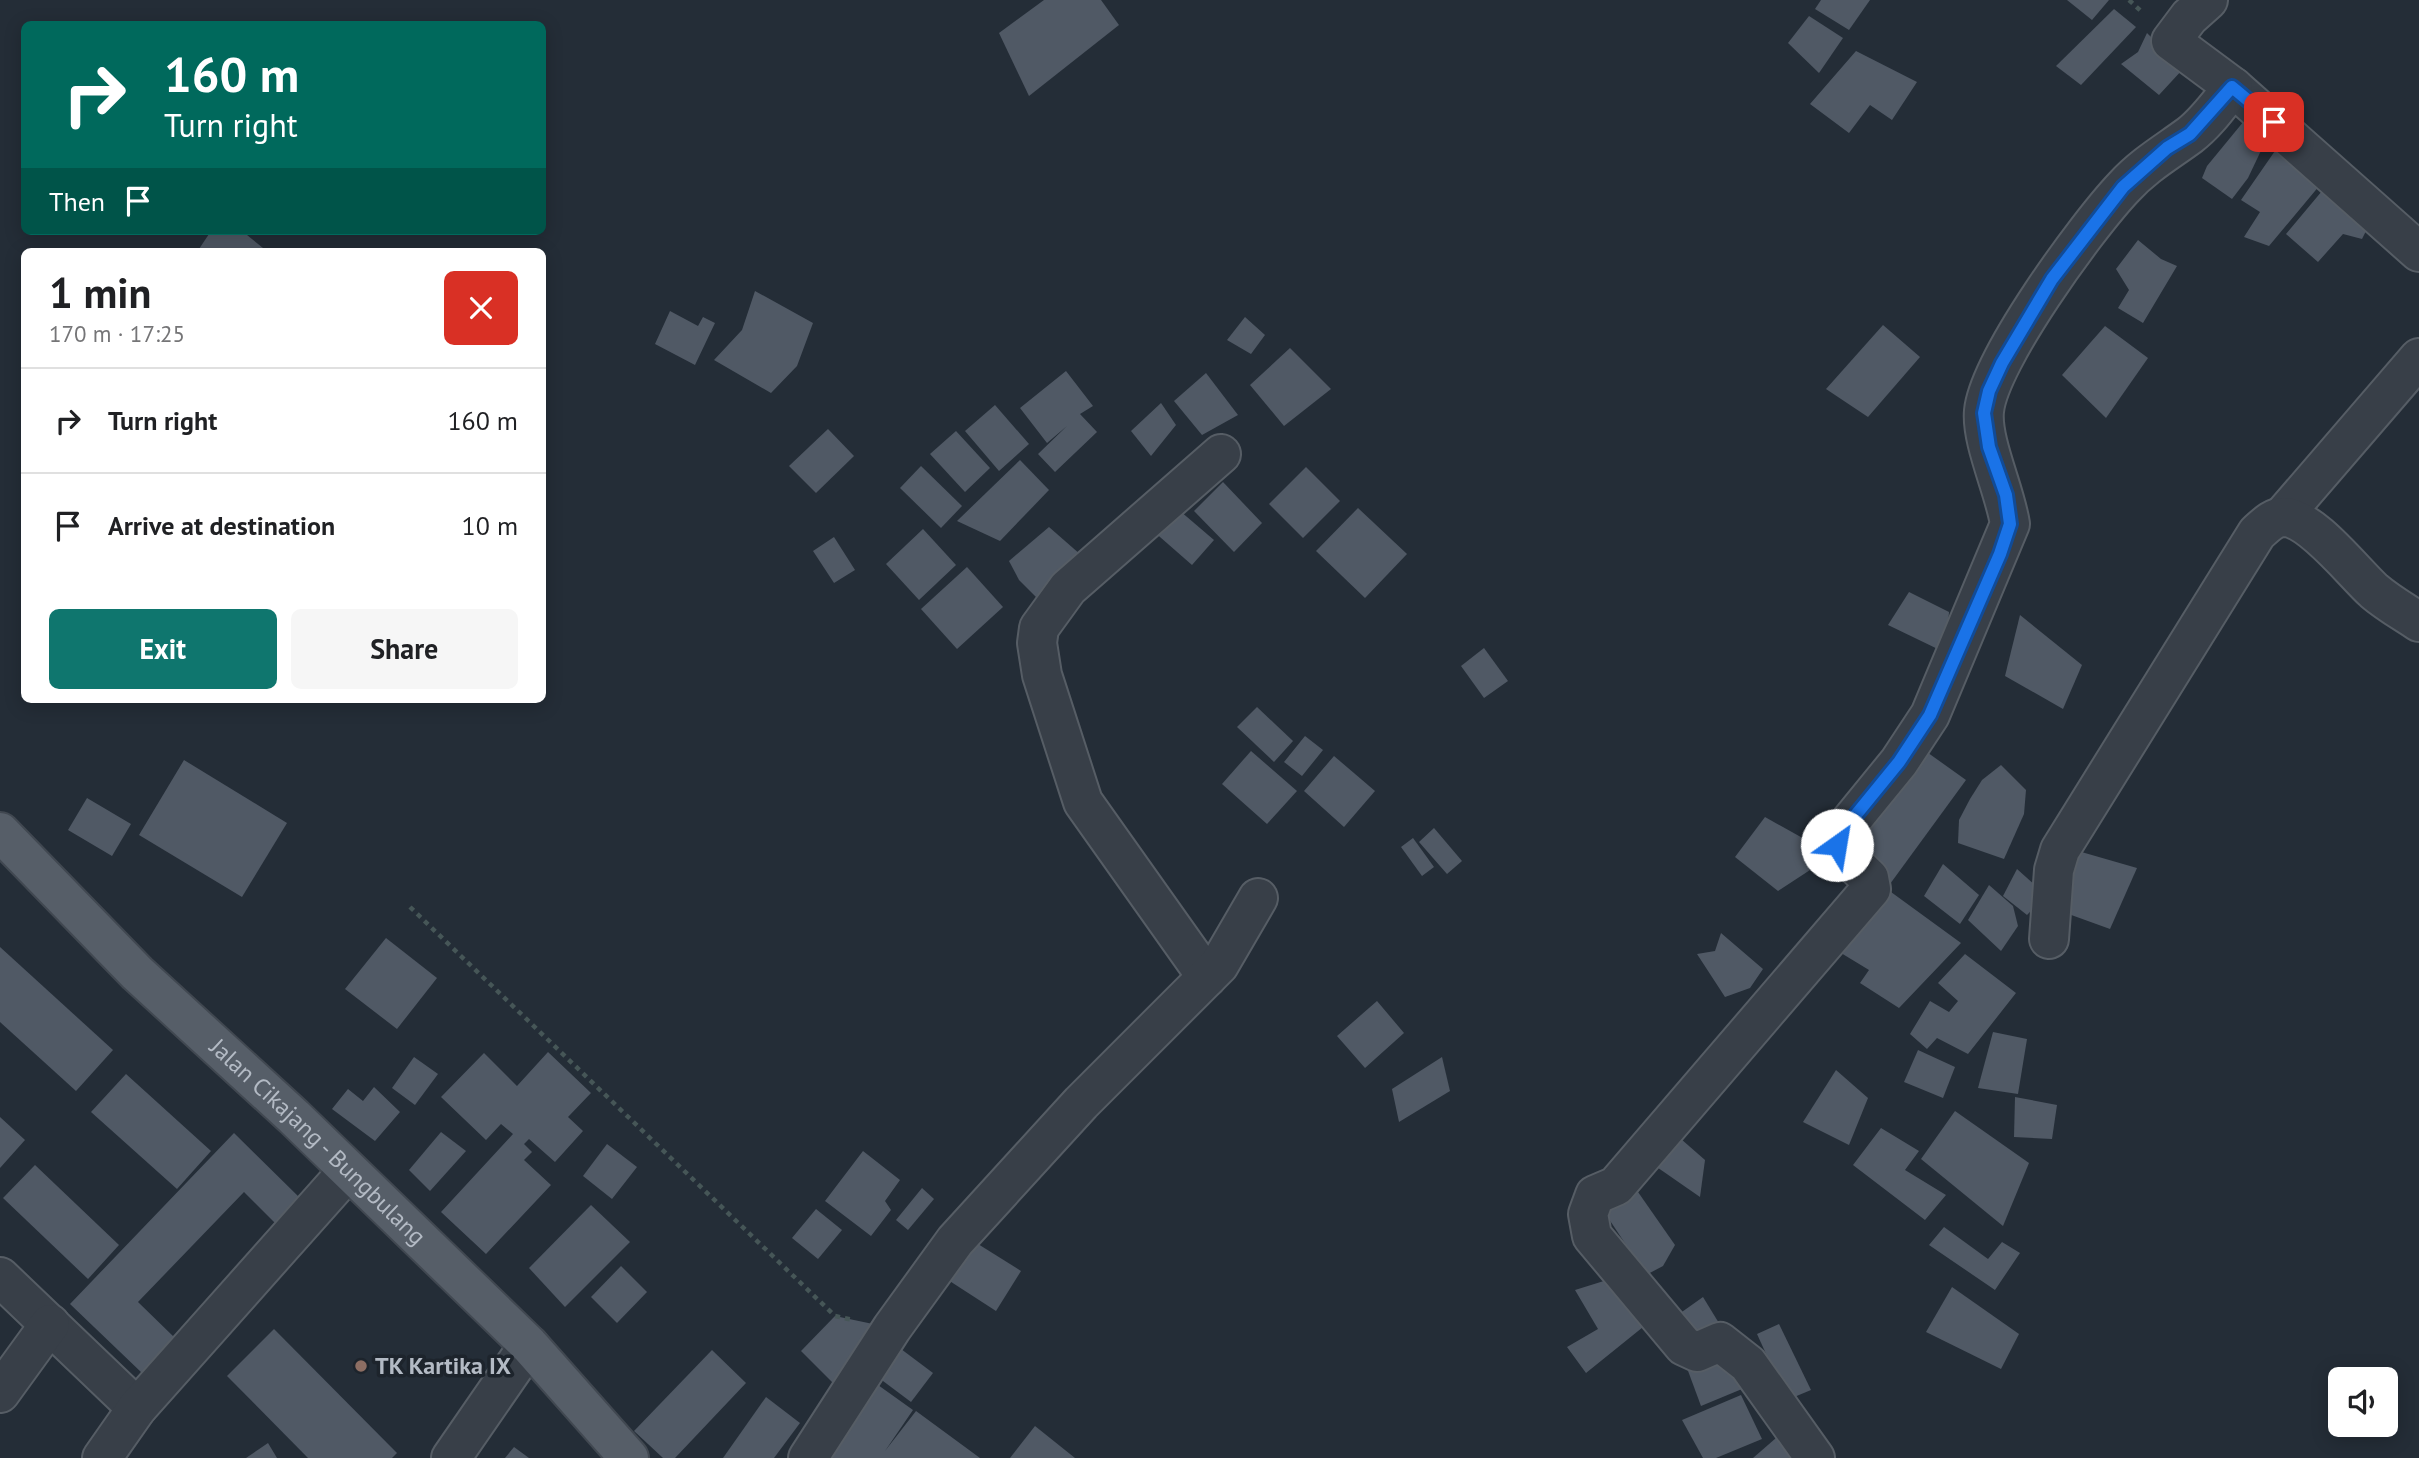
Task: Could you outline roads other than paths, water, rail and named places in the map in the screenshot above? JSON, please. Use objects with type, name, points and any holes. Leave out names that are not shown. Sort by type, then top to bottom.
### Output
[{"type":"main road","name":"Jalan Cikajang - Bungbulang","points":[[0,832],[137,973],[529,1345],[629,1458]]},
{"type":"street","points":[[2208,0],[2189,17],[2171,41],[2232,87],[2419,252]]},
{"type":"street","points":[[1815,1458],[1740,1356],[1720,1342],[1697,1352],[1684,1346],[1592,1236],[1588,1214],[1595,1195],[1616,1186],[1868,894],[1869,878],[1841,851],[1837,838],[1907,751],[1930,715],[2010,524],[2006,495],[1989,447],[1984,413],[1989,391],[2052,279],[2123,187],[2167,148],[2190,134],[2232,87]]},
{"type":"street","points":[[2282,517],[2419,358]]},
{"type":"street","points":[[1207,977],[1083,802],[1042,675],[1037,643],[1039,628],[1068,589],[1221,454]]},
{"type":"street","points":[[2049,939],[2054,870],[2060,850],[2257,534],[2270,521],[2282,517],[2296,520],[2309,528],[2376,593],[2419,622]]},
{"type":"street","points":[[808,1458],[892,1328],[955,1241],[1017,1171],[1219,965],[1258,898]]},
{"type":"street","points":[[102,1458],[137,1408],[348,1171]]},
{"type":"street","points":[[0,1277],[137,1408]]},
{"type":"street","points":[[0,1392],[50,1324]]},
{"type":"street","points":[[451,1458],[529,1345]]},
{"type":"place","name":"TK Kartika IX","points":[[361,1366]]}]
